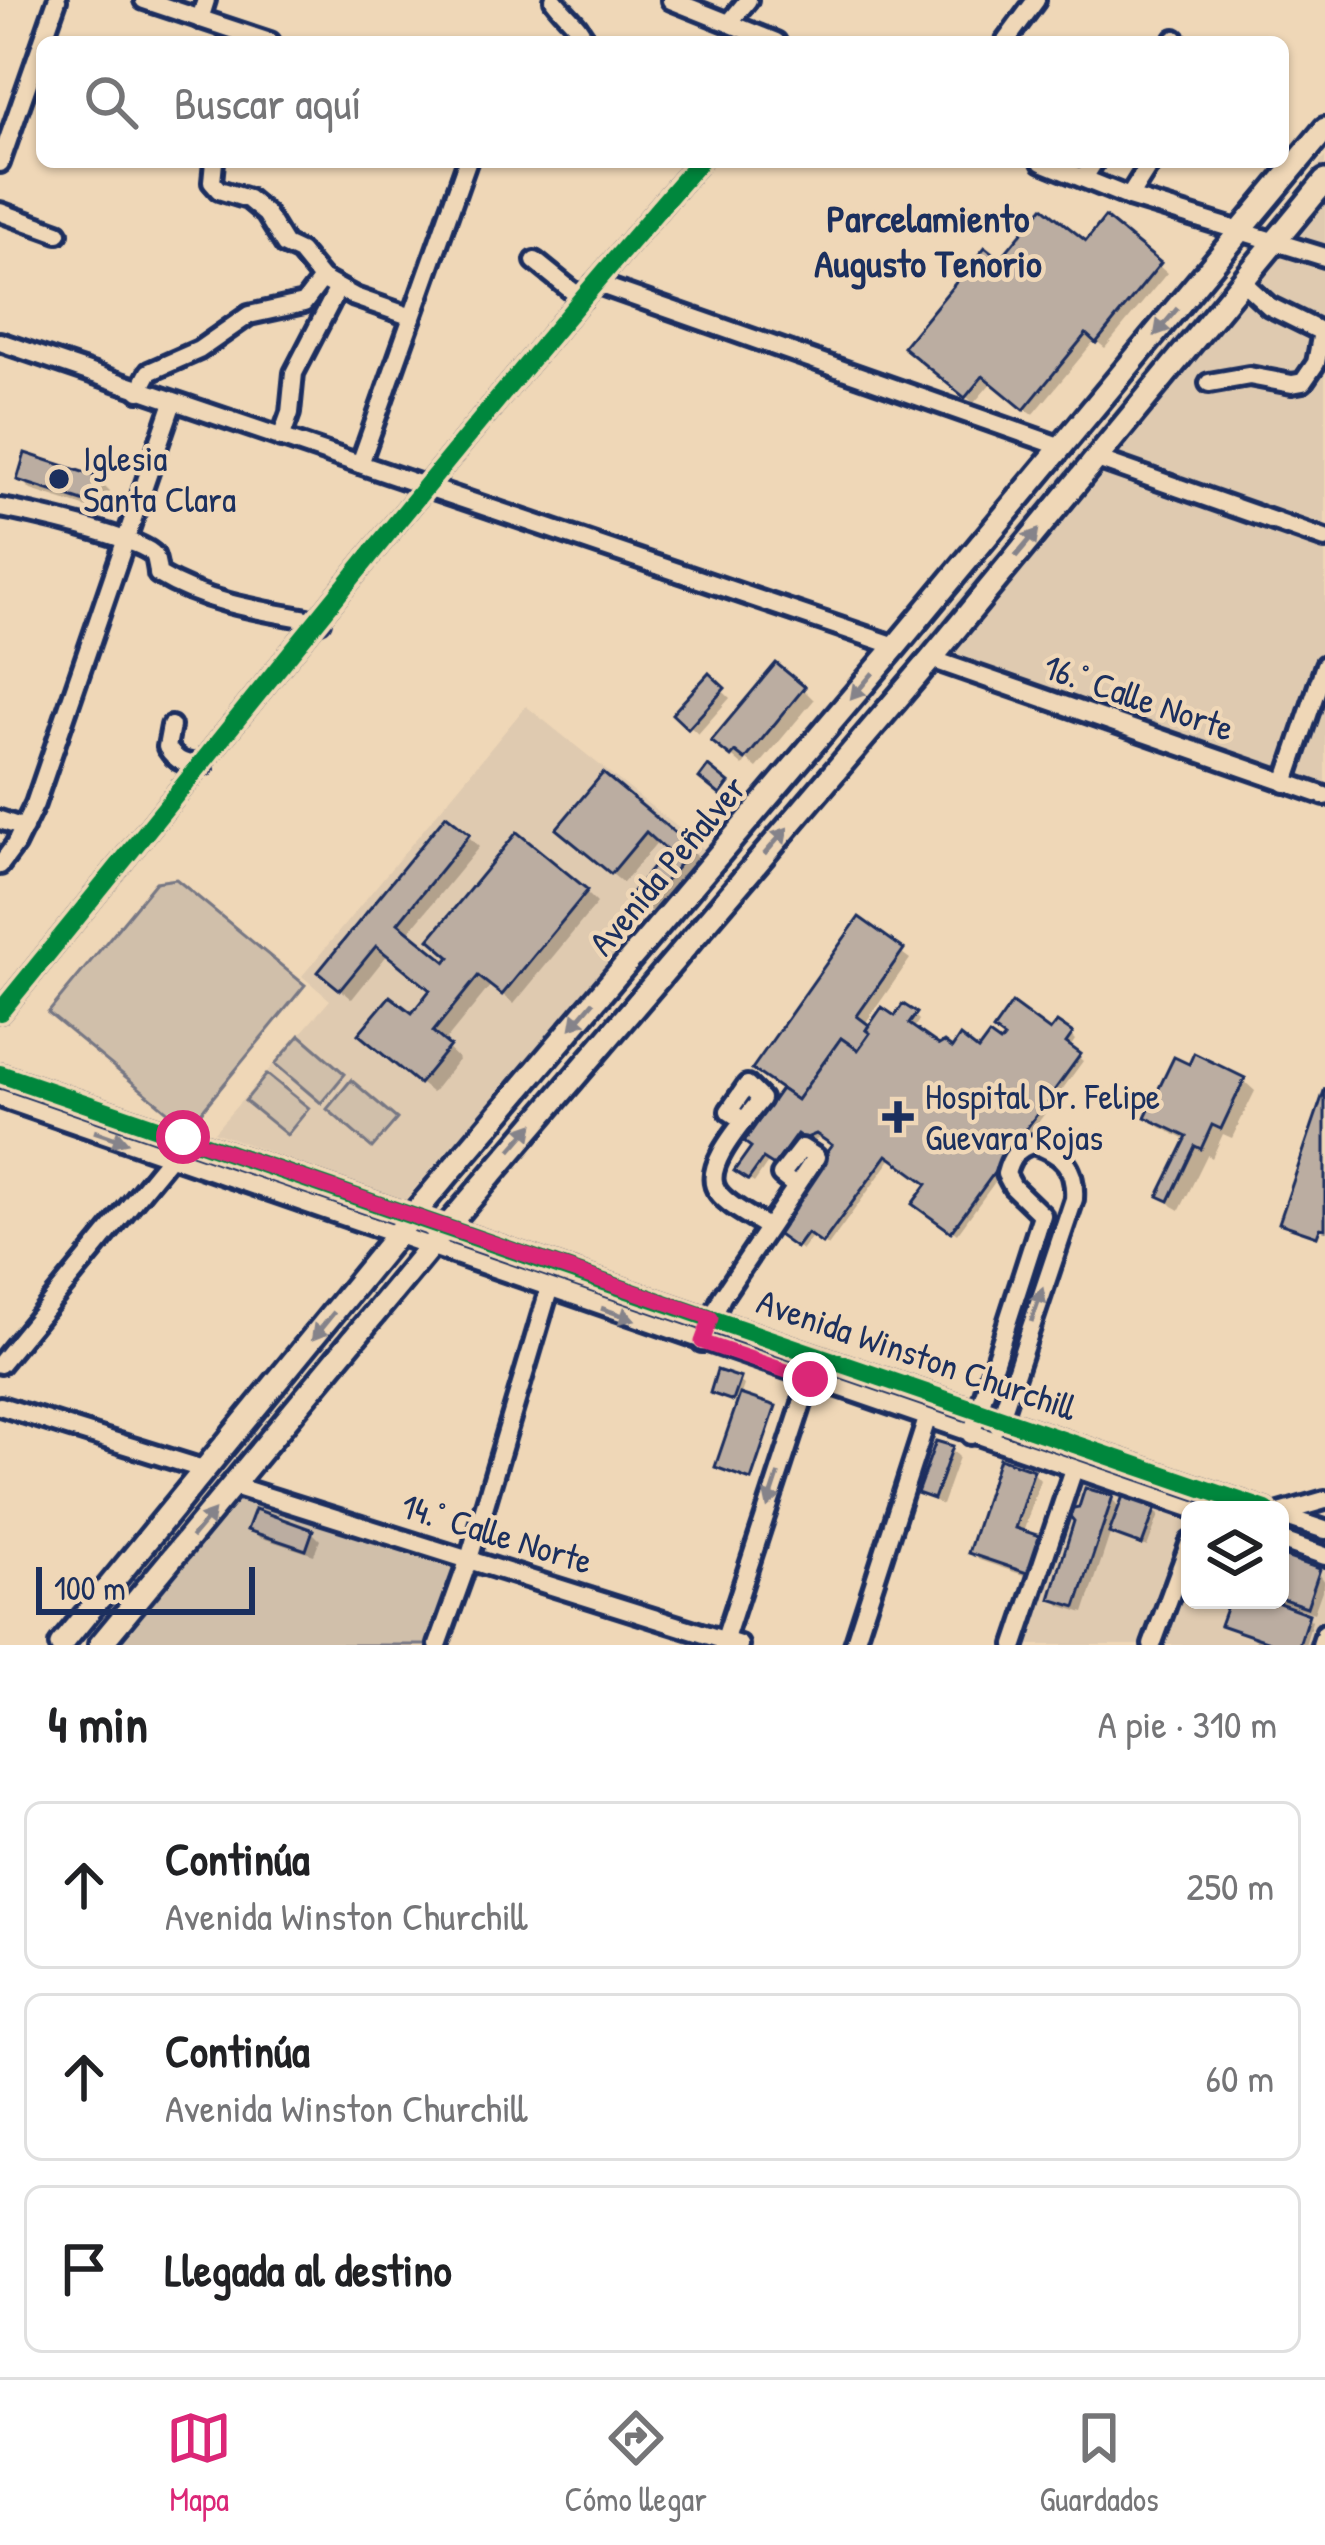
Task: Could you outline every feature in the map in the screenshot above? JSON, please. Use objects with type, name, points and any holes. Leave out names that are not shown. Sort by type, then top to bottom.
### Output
[{"type":"main road","name":"Avenida Peñalver","points":[[61,1645],[413,1215],[896,646],[1325,129]]},
{"type":"main road","name":"Avenida Peñalver","points":[[100,1645],[428,1249],[931,659],[1325,181]]},
{"type":"street","points":[[44,36],[56,0]]},
{"type":"street","points":[[144,0],[200,19],[216,33]]},
{"type":"street","points":[[200,19],[206,0]]},
{"type":"street","points":[[554,0],[584,36]]},
{"type":"street","points":[[671,0],[705,6],[761,36]]},
{"type":"street","points":[[730,22],[748,0]]},
{"type":"street","points":[[1009,36],[1036,0]]},
{"type":"street","points":[[0,163],[36,58]]},
{"type":"street","points":[[213,168],[212,182],[219,190],[248,199],[266,214],[285,245],[300,252],[330,284],[412,317]]},
{"type":"street","points":[[360,464],[465,168]]},
{"type":"street","points":[[0,1012],[424,487],[694,168]]},
{"type":"street","points":[[1129,196],[1147,168]]},
{"type":"street","points":[[1089,170],[1129,196],[1325,257]]},
{"type":"street","points":[[0,212],[58,233]]},
{"type":"street","points":[[535,261],[582,299]]},
{"type":"street","points":[[1209,383],[1249,376],[1303,382],[1316,363],[1322,332],[1269,306],[1242,281]]},
{"type":"street","points":[[595,283],[1061,447]]},
{"type":"street","points":[[139,391],[149,372],[199,350],[249,315],[262,309],[291,309],[330,284]]},
{"type":"street","points":[[281,438],[290,412],[294,374],[330,284]]},
{"type":"street","points":[[0,342],[896,646]]},
{"type":"street","points":[[0,865],[24,828],[173,402]]},
{"type":"street","points":[[1097,459],[1325,539]]},
{"type":"street","points":[[0,508],[127,541],[156,556],[158,574],[198,595],[251,611],[320,621]]},
{"type":"street","name":"16.° Calle Norte","points":[[931,659],[1325,796]]},
{"type":"street","points":[[1285,783],[1325,664]]},
{"type":"street","points":[[171,726],[167,747],[173,758],[203,765]]},
{"type":"street","points":[[0,820],[24,828]]},
{"type":"street","name":"Avenida Winston Churchill","points":[[0,1074],[1240,1501]]},
{"type":"street","name":"Avenida Winston Churchill","points":[[0,1098],[1181,1505]]},
{"type":"street","points":[[744,1121],[712,1176],[721,1196],[767,1227]]},
{"type":"street","points":[[992,1442],[1074,1199],[1076,1177],[1070,1168],[1040,1145],[1022,1147],[1009,1161],[1006,1174],[1042,1215]]},
{"type":"street","points":[[0,1364],[170,1157]]},
{"type":"street","points":[[702,1342],[711,1318],[795,1186]]},
{"type":"street","points":[[1042,1215],[1066,1208],[1074,1199]]},
{"type":"street","points":[[971,1435],[1042,1215]]},
{"type":"street","points":[[1027,1256],[1051,1264]]},
{"type":"street","points":[[437,1645],[469,1559],[549,1290]]},
{"type":"street","points":[[996,1350],[1019,1358]]},
{"type":"street","points":[[729,1643],[810,1379]]},
{"type":"street","points":[[0,1406],[206,1470]]},
{"type":"street","points":[[854,1645],[926,1419]]},
{"type":"street","points":[[1015,1645],[1074,1469]]},
{"type":"street","name":"14.° Calle Norte","points":[[234,1486],[729,1643]]},
{"type":"street","points":[[1289,1511],[1325,1499]]},
{"type":"street","points":[[1289,1517],[1325,1530]]},
{"type":"street","points":[[1289,1543],[1325,1556]]},
{"type":"street","points":[[1152,1645],[1181,1566]]},
{"type":"street","points":[[1321,1645],[1325,1633]]},
{"type":"shaded area","points":[[1325,157],[1325,787],[919,646]]},
{"type":"shaded area","points":[[526,706],[707,851],[404,1201],[214,1132],[330,1000],[302,976]]},
{"type":"shaded area","points":[[176,879],[305,985],[188,1128],[48,1013],[156,882]]},
{"type":"shaded area","points":[[300,1035],[345,1074],[321,1103],[275,1064]]},
{"type":"shaded area","points":[[267,1074],[309,1108],[287,1135],[245,1101]]},
{"type":"shaded area","points":[[351,1080],[397,1119],[372,1148],[327,1109]]},
{"type":"shaded area","points":[[1079,1461],[1197,1501],[1181,1501],[1181,1609],[1289,1609],[1289,1532],[1325,1544],[1325,1645],[1018,1645]]},
{"type":"shaded area","points":[[239,1495],[456,1565],[427,1645],[114,1645]]},
{"type":"building","points":[[1043,207],[1086,241],[1105,217],[1161,263],[1096,343],[1086,334],[1024,410],[983,376],[965,398],[903,347],[985,247],[1000,259]]},
{"type":"building","name":"Iglesia Santa Clara","points":[[25,453],[101,478],[92,504],[17,480]]},
{"type":"building","points":[[776,663],[805,687],[745,760],[735,752],[731,757],[711,741]]},
{"type":"building","points":[[709,673],[725,688],[688,729],[672,714]]},
{"type":"building","points":[[708,766],[729,783],[720,795],[699,778]]},
{"type":"building","points":[[603,773],[693,848],[643,908],[629,896],[667,851],[646,832],[611,874],[556,829]]},
{"type":"building","points":[[446,815],[470,834],[398,923],[446,962],[450,957],[429,939],[517,832],[588,890],[502,995],[478,976],[433,1032],[450,1046],[419,1084],[358,1034],[390,996],[412,1013],[430,990],[376,946],[340,990],[318,972]]},
{"type":"building","points":[[859,917],[904,949],[857,1016],[869,1025],[870,1033],[858,1050],[841,1038],[797,1100],[752,1069]]},
{"type":"building","name":"Hospital Dr. Felipe Guevara Rojas","points":[[1012,1003],[1050,1031],[1057,1022],[1073,1033],[1066,1043],[1081,1054],[951,1232],[912,1204],[927,1184],[887,1155],[822,1244],[807,1233],[796,1248],[775,1233],[787,1217],[782,1213],[832,1145],[816,1134],[804,1139],[797,1134],[774,1166],[763,1159],[748,1180],[734,1171],[751,1147],[744,1142],[781,1089],[797,1100],[841,1038],[858,1050],[882,1007],[895,1016],[903,1004],[917,1013],[909,1024],[939,1045],[944,1042],[952,1048],[960,1036],[978,1050],[989,1035],[1000,1043],[1004,1038],[993,1030]]},
{"type":"building","points":[[1194,1053],[1245,1078],[1221,1129],[1212,1125],[1201,1149],[1195,1146],[1169,1201],[1158,1196],[1187,1137],[1145,1117],[1174,1057],[1189,1064]]},
{"type":"building","points":[[1325,1088],[1325,1229],[1320,1228],[1317,1236],[1279,1223]]},
{"type":"building","points":[[717,1370],[741,1378],[733,1401],[710,1393]]},
{"type":"building","points":[[740,1394],[776,1406],[751,1480],[715,1467]]},
{"type":"building","points":[[936,1441],[953,1446],[934,1499],[917,1493]]},
{"type":"building","points":[[999,1458],[1034,1470],[1015,1528],[1043,1537],[1030,1574],[968,1553]]},
{"type":"building","points":[[1085,1488],[1113,1496],[1076,1607],[1050,1599],[1074,1521],[1069,1509],[1079,1507]]},
{"type":"building","points":[[1123,1496],[1156,1507],[1142,1545],[1109,1533]]},
{"type":"building","points":[[255,1509],[313,1530],[306,1550],[247,1530]]},
{"type":"building","points":[[1289,1558],[1320,1569],[1307,1607],[1289,1601]]},
{"type":"building","points":[[1289,1607],[1309,1614],[1299,1645],[1278,1645],[1220,1625],[1226,1609]]},
{"type":"cycle path","points":[[0,1012],[433,478],[694,168]]},
{"type":"cycle path","points":[[0,1074],[1240,1501]]},
{"type":"place","name":"Iglesia Santa Clara","points":[[59,479]]},
{"type":"place","name":"Hospital Dr. Felipe Guevara Rojas","points":[[898,1117]]},
{"type":"district","name":"Parcelamiento Augusto Tenorio","points":[[928,240]]},
{"type":"route","points":[[183,1137],[711,1318],[702,1342],[810,1379]]}]
